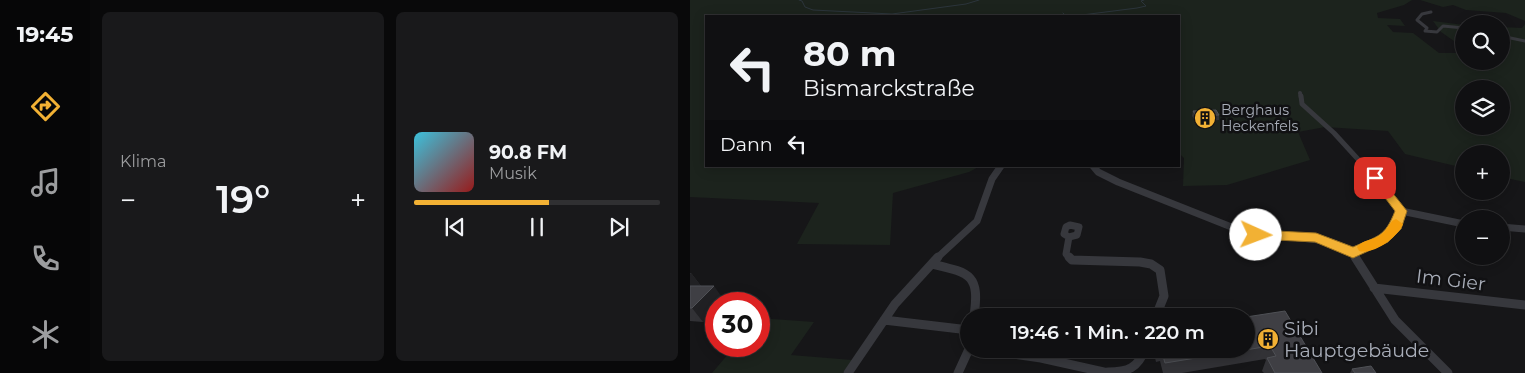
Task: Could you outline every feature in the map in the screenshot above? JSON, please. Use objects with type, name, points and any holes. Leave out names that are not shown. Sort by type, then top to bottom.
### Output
[{"type":"street","points":[[1434,11],[1422,14],[1417,20],[1427,28],[1425,31],[1437,32],[1443,26],[1455,27]]},
{"type":"street","points":[[1510,38],[1525,41]]},
{"type":"street","points":[[1300,93],[1302,104],[1334,133],[1386,190],[1401,211],[1455,222]]},
{"type":"street","points":[[848,373],[895,304],[932,264],[942,250],[968,231],[977,221],[992,179],[1000,167]]},
{"type":"street","points":[[1094,167],[1098,172],[1118,182],[1244,232],[1256,235],[1316,238],[1343,247],[1353,253],[1395,320],[1448,373]]},
{"type":"street","points":[[1353,253],[1384,239],[1394,229],[1401,211]]},
{"type":"street","points":[[1510,228],[1525,229]]},
{"type":"street","points":[[1070,237],[1066,254],[1072,260],[1140,262],[1151,264],[1160,270],[1164,296],[1159,308]]},
{"type":"street","points":[[932,264],[969,274],[975,282],[976,308]]},
{"type":"street","name":"Im Gier","points":[[1374,288],[1525,305]]},
{"type":"street","points":[[884,320],[960,329]]},
{"type":"street","points":[[958,373],[965,358]]},
{"type":"street","points":[[1041,358],[1108,372],[1124,372],[1134,368],[1142,358]]},
{"type":"shaded area","points":[[690,0],[1412,0],[1404,5],[1377,13],[1378,18],[1400,19],[1405,26],[1387,25],[1393,32],[1413,33],[1439,53],[1455,53],[1455,70],[1510,70],[1510,27],[1522,28],[1525,24],[1525,182],[1510,179],[1510,145],[1455,145],[1455,166],[1405,154],[1388,131],[1325,127],[1298,132],[1310,160],[1227,185],[1183,186],[1184,158],[1180,154],[1180,15],[705,15],[705,167],[978,167],[969,172],[893,193],[890,245],[797,244],[819,203],[690,197]]},
{"type":"shaded area","points":[[1420,0],[1525,0],[1525,21],[1506,13],[1466,10],[1453,5],[1443,7]]},
{"type":"shaded area","points":[[1433,21],[1455,24],[1455,42],[1441,32]]},
{"type":"shaded area","points":[[770,319],[814,322],[791,355],[852,360],[843,373],[712,373],[726,357],[770,357]]},
{"type":"building","points":[[1216,110],[1219,115],[1196,116],[1193,111]]},
{"type":"building","points":[[690,286],[714,286],[708,292],[705,292],[705,295],[690,308]]},
{"type":"building","points":[[1285,311],[1322,373],[1275,373],[1267,358],[1276,356],[1270,346],[1255,348],[1255,316]]},
{"type":"building","points":[[1164,358],[1196,358],[1165,363]]},
{"type":"building","points":[[1371,366],[1376,373],[1355,373],[1352,369]]},
{"type":"waterway","points":[[799,0],[802,1],[805,7],[813,10],[892,14],[966,4],[979,0]]},
{"type":"waterway","points":[[1082,15],[1146,6],[1141,1],[1144,0]]},
{"type":"slow traffic","points":[[1364,247],[1384,239],[1394,229],[1396,224]]},
{"type":"place","name":"Berghaus Heckenfels","points":[[1205,118]]},
{"type":"place","name":"Sibi Hauptgebäude","points":[[1268,339]]},
{"type":"route","points":[[1256,235],[1316,238],[1331,242],[1353,253],[1384,239],[1394,229],[1401,211],[1375,178]]}]
